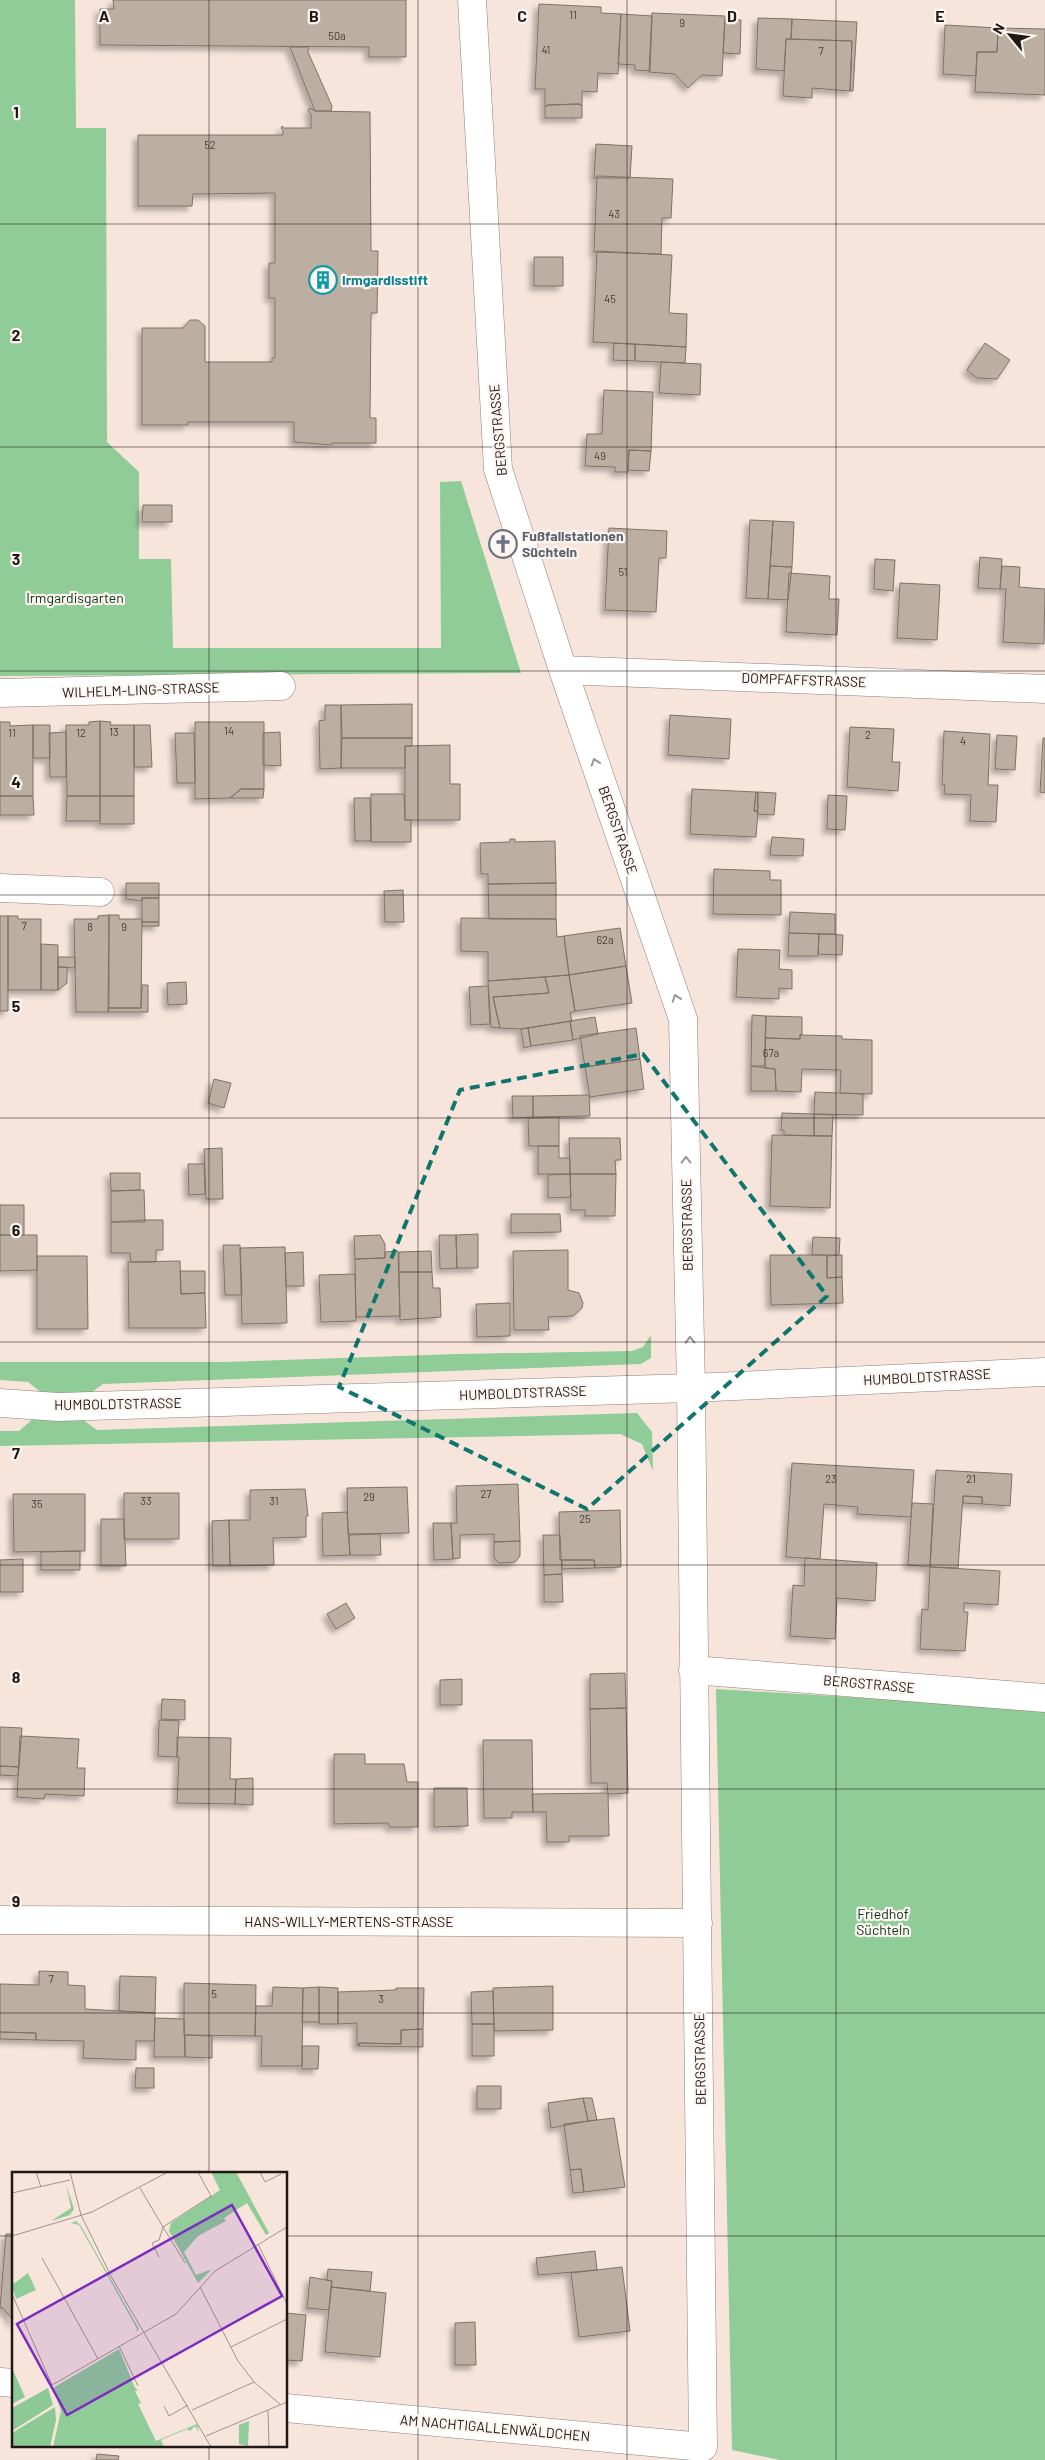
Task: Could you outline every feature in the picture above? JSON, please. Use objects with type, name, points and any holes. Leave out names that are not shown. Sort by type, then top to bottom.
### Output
[{"type":"street","name":"BERGSTRASSE","points":[[472,0],[498,469],[563,670],[683,1019],[691,1388],[703,2447]]},
{"type":"street","name":"DOMPFAFFSTRASSE","points":[[563,670],[1045,689]]},
{"type":"street","name":"WILHELM-LING-STRASSE","points":[[0,693],[281,686]]},
{"type":"street","points":[[0,888],[100,892]]},
{"type":"street","name":"HUMBOLDTSTRASSE","points":[[0,1403],[58,1407],[691,1388],[1045,1372]]},
{"type":"street","name":"BERGSTRASSE","points":[[693,1670],[1045,1698]]},
{"type":"street","name":"HANS-WILLY-MERTENS-STRASSE","points":[[0,1920],[698,1923]]},
{"type":"street","name":"AM NACHTIGALLENWÄLDCHEN","points":[[288,2408],[703,2447]]},
{"type":"highlighted area","points":[[643,1054],[827,1296],[587,1509],[339,1387],[460,1090]]},
{"type":"green space","name":"Irmgardisgarten","points":[[0,0],[75,0],[76,128],[106,128],[107,442],[139,472],[139,559],[171,559],[173,648],[441,648],[440,482],[461,481],[521,673],[0,676]]},
{"type":"green space","points":[[651,1335],[651,1358],[641,1364],[103,1384],[88,1395],[43,1394],[28,1382],[0,1380],[0,1362],[224,1362],[458,1354],[632,1351],[643,1347]]},
{"type":"green space","points":[[637,1413],[652,1432],[653,1471],[642,1444],[620,1434],[0,1446],[0,1431],[19,1431],[35,1417],[78,1416],[97,1430]]},
{"type":"green space","name":"Friedhof Süchteln","points":[[716,1689],[1045,1709],[1045,2460],[780,2460],[732,2450]]},
{"type":"building","points":[[113,0],[406,0],[406,57],[369,57],[369,47],[100,45],[100,9],[114,9]]},
{"type":"building","points":[[539,4],[601,7],[601,13],[621,14],[618,74],[598,73],[597,92],[582,91],[582,106],[579,104],[548,105],[545,107],[545,89],[535,89]]},
{"type":"building","points":[[652,13],[725,16],[722,76],[702,75],[688,88],[675,74],[649,72]]},
{"type":"building","points":[[621,14],[652,16],[650,71],[635,70],[635,65],[618,64]]},
{"type":"building","points":[[758,18],[792,19],[791,39],[786,39],[784,71],[756,69]]},
{"type":"building","points":[[725,19],[741,20],[740,54],[723,53]]},
{"type":"building","points":[[792,19],[857,22],[853,91],[850,91],[852,41],[791,39]]},
{"type":"building","points":[[945,25],[998,28],[997,52],[977,52],[976,76],[943,74]]},
{"type":"building","points":[[998,28],[1045,29],[1045,95],[975,92],[977,52],[997,52]]},
{"type":"building","points":[[786,39],[852,41],[850,91],[812,88],[812,98],[783,96]]},
{"type":"building","points":[[290,47],[308,47],[308,52],[332,106],[331,111],[315,111]]},
{"type":"building","points":[[579,104],[582,106],[582,118],[545,118],[545,107],[548,105]]},
{"type":"building","name":"Irmgardisstift","points":[[310,108],[315,111],[370,112],[371,251],[378,251],[377,313],[371,313],[370,418],[376,418],[376,443],[332,443],[332,445],[294,442],[294,422],[188,422],[188,425],[142,425],[142,328],[183,328],[190,320],[198,320],[205,326],[205,362],[272,362],[272,358],[275,358],[275,298],[269,298],[269,263],[275,263],[275,193],[193,194],[192,206],[138,206],[138,135],[283,135],[282,126],[284,128],[311,128],[311,114],[308,111]]},
{"type":"building","points":[[596,144],[632,146],[630,178],[594,178]]},
{"type":"building","points":[[597,176],[673,179],[671,218],[662,218],[661,254],[594,252]]},
{"type":"building","points":[[597,251],[672,255],[669,313],[687,314],[686,347],[593,342]]},
{"type":"building","points":[[534,257],[563,257],[563,286],[534,286]]},
{"type":"building","points":[[614,343],[635,344],[635,361],[613,360]]},
{"type":"building","points":[[985,343],[1010,360],[997,379],[977,378],[967,370]]},
{"type":"building","points":[[635,344],[686,347],[685,363],[635,361]]},
{"type":"building","points":[[661,362],[701,364],[700,395],[659,393]]},
{"type":"building","points":[[604,390],[653,392],[651,451],[629,450],[628,472],[615,472],[615,467],[585,466],[587,434],[602,434]]},
{"type":"building","points":[[629,450],[651,451],[649,471],[628,470]]},
{"type":"building","points":[[143,505],[172,505],[172,522],[142,522]]},
{"type":"building","points":[[750,520],[773,521],[768,599],[746,598]]},
{"type":"building","points":[[773,521],[794,522],[792,567],[770,566]]},
{"type":"building","points":[[609,528],[667,531],[666,558],[659,558],[656,612],[605,610]]},
{"type":"building","points":[[980,557],[1002,559],[1000,589],[978,588]]},
{"type":"building","points":[[875,559],[895,560],[893,591],[874,589]]},
{"type":"building","points":[[770,566],[792,567],[788,600],[768,599]]},
{"type":"building","points":[[1002,566],[1020,567],[1019,587],[1045,589],[1044,644],[1003,642],[1006,589],[1000,589]]},
{"type":"building","points":[[789,573],[830,576],[829,599],[839,599],[837,635],[786,632]]},
{"type":"building","points":[[900,583],[940,585],[937,640],[897,638]]},
{"type":"building","points":[[412,704],[412,738],[342,738],[341,705]]},
{"type":"building","points":[[325,705],[341,705],[341,768],[320,769],[319,721],[325,720]]},
{"type":"building","points":[[670,715],[731,719],[729,759],[668,755]]},
{"type":"building","points":[[100,721],[100,796],[67,796],[66,725],[89,725],[89,722]]},
{"type":"building","points":[[100,721],[111,722],[110,725],[134,725],[134,796],[100,796]]},
{"type":"building","points":[[0,722],[10,722],[10,726],[33,725],[33,796],[0,796]]},
{"type":"building","points":[[195,722],[264,722],[264,789],[241,789],[230,798],[195,799]]},
{"type":"building","points":[[33,725],[50,725],[50,758],[33,758]]},
{"type":"building","points":[[134,725],[150,725],[152,767],[134,767]]},
{"type":"building","points":[[850,727],[894,729],[892,762],[900,762],[898,791],[847,787]]},
{"type":"building","points":[[944,731],[990,734],[988,785],[998,785],[996,822],[970,821],[971,795],[944,794],[945,785],[942,785]]},
{"type":"building","points":[[66,732],[66,777],[50,777],[49,733]]},
{"type":"building","points":[[280,732],[281,766],[263,765],[263,733]]},
{"type":"building","points":[[175,733],[194,733],[195,783],[177,783]]},
{"type":"building","points":[[997,735],[1017,736],[1015,770],[995,769]]},
{"type":"building","points":[[342,738],[412,738],[412,746],[405,746],[405,768],[341,768]]},
{"type":"building","points":[[1043,738],[1045,738],[1045,793],[1040,792]]},
{"type":"building","points":[[450,745],[450,784],[460,784],[460,820],[405,820],[405,746]]},
{"type":"building","points":[[241,789],[264,789],[263,798],[230,798]]},
{"type":"building","points":[[692,789],[756,792],[754,811],[758,811],[756,837],[690,834]]},
{"type":"building","points":[[756,792],[758,792],[758,811],[754,811]]},
{"type":"building","points":[[758,792],[776,793],[774,815],[757,814]]},
{"type":"building","points":[[371,794],[404,794],[405,820],[411,820],[411,842],[371,842]]},
{"type":"building","points":[[828,795],[847,796],[845,830],[827,829]]},
{"type":"building","points":[[0,796],[33,796],[34,815],[0,815]]},
{"type":"building","points":[[67,796],[100,796],[100,821],[66,821]]},
{"type":"building","points":[[100,796],[134,796],[134,824],[100,824]]},
{"type":"building","points":[[354,798],[370,798],[371,841],[355,841]]},
{"type":"building","points":[[772,837],[804,839],[803,856],[770,855]]},
{"type":"building","points":[[510,839],[515,839],[515,842],[555,841],[556,883],[488,884],[488,874],[481,874],[480,843],[510,842]]},
{"type":"building","points":[[714,869],[770,871],[770,880],[781,880],[781,915],[713,914]]},
{"type":"building","points":[[126,883],[159,883],[159,898],[142,898],[142,901],[126,899]]},
{"type":"building","points":[[556,883],[556,919],[489,919],[488,884]]},
{"type":"building","points":[[403,890],[404,922],[385,922],[384,891]]},
{"type":"building","points":[[142,898],[159,898],[159,922],[142,922]]},
{"type":"building","points":[[790,912],[835,914],[835,934],[789,933]]},
{"type":"building","points":[[109,915],[119,915],[119,919],[142,919],[141,1008],[109,1008]]},
{"type":"building","points":[[109,915],[108,1012],[76,1012],[74,919],[98,919],[98,916]]},
{"type":"building","points":[[0,916],[8,916],[8,1011],[0,1011]]},
{"type":"building","points":[[8,916],[18,916],[18,919],[41,919],[41,990],[8,990]]},
{"type":"building","points":[[461,918],[556,919],[557,937],[564,936],[569,975],[488,981],[488,952],[461,951]]},
{"type":"building","points":[[142,922],[159,922],[159,926],[142,926]]},
{"type":"building","points":[[620,928],[626,966],[569,975],[564,936]]},
{"type":"building","points":[[789,933],[819,934],[818,956],[788,956]]},
{"type":"building","points":[[819,934],[843,935],[842,955],[818,954]]},
{"type":"building","points":[[41,944],[58,945],[58,990],[41,990]]},
{"type":"building","points":[[738,949],[780,950],[779,969],[792,970],[792,989],[779,988],[779,999],[736,997]]},
{"type":"building","points":[[58,957],[75,957],[75,968],[58,967]]},
{"type":"building","points":[[626,966],[632,1003],[575,1011],[569,975]]},
{"type":"building","points":[[58,967],[67,967],[67,983],[58,990]]},
{"type":"building","points":[[569,975],[575,1011],[570,1013],[572,1021],[521,1029],[500,1028],[493,997],[549,993],[545,977]]},
{"type":"building","points":[[545,977],[549,993],[493,997],[500,1028],[491,1027],[488,981]]},
{"type":"building","points":[[186,982],[187,1004],[168,1005],[167,983]]},
{"type":"building","points":[[142,985],[148,985],[148,1012],[108,1012],[109,1008],[141,1008]]},
{"type":"building","points":[[488,986],[490,1024],[471,1025],[469,987]]},
{"type":"building","points":[[752,1015],[766,1016],[765,1066],[751,1066]]},
{"type":"building","points":[[766,1016],[802,1017],[802,1035],[800,1035],[800,1039],[765,1038]]},
{"type":"building","points":[[595,1017],[598,1034],[573,1040],[570,1021]]},
{"type":"building","points":[[570,1021],[573,1040],[531,1046],[528,1028]]},
{"type":"building","points":[[528,1028],[531,1046],[524,1048],[521,1029]]},
{"type":"building","points":[[636,1028],[640,1059],[585,1067],[580,1036]]},
{"type":"building","points":[[800,1035],[842,1036],[842,1039],[872,1040],[872,1094],[840,1093],[841,1070],[802,1069],[801,1092],[776,1091],[775,1069],[765,1068],[765,1038],[800,1039]]},
{"type":"building","points":[[640,1059],[644,1089],[590,1097],[585,1067]]},
{"type":"building","points":[[751,1066],[775,1069],[776,1091],[751,1091]]},
{"type":"building","points":[[214,1079],[231,1083],[224,1108],[208,1103]]},
{"type":"building","points":[[815,1092],[863,1094],[863,1115],[814,1114]]},
{"type":"building","points":[[589,1095],[590,1116],[533,1117],[533,1096]]},
{"type":"building","points":[[512,1096],[533,1096],[533,1117],[513,1118]]},
{"type":"building","points":[[782,1113],[814,1114],[814,1136],[784,1135],[784,1130],[781,1130]]},
{"type":"building","points":[[814,1114],[833,1115],[832,1136],[814,1136]]},
{"type":"building","points":[[559,1117],[559,1146],[529,1146],[528,1118]]},
{"type":"building","points":[[772,1135],[832,1136],[830,1208],[770,1206]]},
{"type":"building","points":[[569,1138],[620,1138],[621,1160],[615,1160],[616,1174],[570,1174]]},
{"type":"building","points":[[538,1146],[559,1146],[559,1158],[570,1158],[570,1174],[538,1174]]},
{"type":"building","points":[[222,1148],[223,1199],[206,1199],[204,1149]]},
{"type":"building","points":[[188,1164],[204,1164],[205,1194],[189,1195]]},
{"type":"building","points":[[110,1173],[140,1173],[140,1190],[111,1191]]},
{"type":"building","points":[[570,1174],[571,1197],[548,1198],[548,1175]]},
{"type":"building","points":[[570,1174],[616,1174],[615,1216],[585,1216],[585,1210],[571,1210]]},
{"type":"building","points":[[144,1190],[145,1222],[111,1222],[111,1191]]},
{"type":"building","points":[[0,1205],[24,1205],[24,1235],[0,1235]]},
{"type":"building","points":[[511,1214],[560,1214],[561,1232],[511,1233]]},
{"type":"building","points":[[163,1220],[163,1250],[156,1250],[156,1262],[131,1262],[130,1253],[111,1253],[111,1222]]},
{"type":"building","points":[[478,1234],[478,1268],[457,1268],[456,1235]]},
{"type":"building","points":[[0,1235],[37,1235],[37,1270],[0,1271]]},
{"type":"building","points":[[380,1235],[385,1244],[385,1258],[355,1259],[354,1236]]},
{"type":"building","points":[[439,1235],[456,1235],[457,1268],[440,1269]]},
{"type":"building","points":[[813,1237],[840,1238],[839,1255],[812,1255]]},
{"type":"building","points":[[223,1245],[240,1245],[242,1295],[225,1295]]},
{"type":"building","points":[[285,1247],[287,1323],[242,1324],[240,1248]]},
{"type":"building","points":[[568,1250],[568,1290],[579,1293],[583,1303],[582,1308],[573,1316],[548,1317],[549,1330],[514,1330],[513,1251]]},
{"type":"building","points":[[398,1251],[400,1316],[356,1317],[355,1259],[385,1258],[385,1252]]},
{"type":"building","points":[[431,1251],[432,1272],[399,1272],[399,1252]]},
{"type":"building","points":[[303,1252],[304,1286],[286,1286],[285,1253]]},
{"type":"building","points":[[770,1255],[827,1255],[827,1278],[842,1277],[843,1303],[771,1305]]},
{"type":"building","points":[[842,1255],[842,1277],[827,1278],[827,1256]]},
{"type":"building","points":[[37,1256],[87,1256],[88,1329],[37,1329]]},
{"type":"building","points":[[180,1261],[181,1294],[205,1293],[206,1328],[129,1328],[128,1262]]},
{"type":"building","points":[[180,1271],[205,1271],[205,1293],[181,1294]]},
{"type":"building","points":[[399,1272],[432,1272],[433,1288],[440,1288],[441,1317],[400,1320]]},
{"type":"building","points":[[355,1274],[356,1321],[321,1322],[319,1275]]},
{"type":"building","points":[[510,1303],[510,1336],[477,1337],[476,1304]]},
{"type":"building","points":[[792,1463],[914,1470],[911,1517],[857,1514],[858,1507],[824,1504],[820,1559],[786,1557]]},
{"type":"building","points":[[936,1470],[1012,1474],[1010,1506],[982,1504],[982,1497],[963,1496],[958,1568],[930,1567]]},
{"type":"building","points":[[518,1484],[520,1541],[494,1542],[494,1534],[460,1535],[460,1558],[453,1559],[451,1523],[457,1523],[456,1486]]},
{"type":"building","points":[[407,1487],[409,1533],[348,1534],[347,1488]]},
{"type":"building","points":[[305,1489],[308,1516],[306,1516],[306,1537],[273,1538],[274,1565],[230,1566],[229,1520],[250,1520],[250,1490]]},
{"type":"building","points":[[124,1493],[179,1493],[179,1539],[124,1539]]},
{"type":"building","points":[[13,1494],[85,1494],[85,1551],[14,1552]]},
{"type":"building","points":[[963,1496],[982,1497],[982,1504],[963,1503]]},
{"type":"building","points":[[912,1503],[933,1504],[930,1567],[908,1565]]},
{"type":"building","points":[[620,1510],[621,1567],[595,1568],[594,1560],[560,1560],[559,1512]]},
{"type":"building","points":[[347,1512],[350,1555],[323,1556],[322,1513]]},
{"type":"building","points":[[101,1519],[124,1519],[126,1566],[101,1566]]},
{"type":"building","points":[[229,1520],[230,1566],[213,1566],[212,1521]]},
{"type":"building","points":[[433,1523],[451,1523],[453,1559],[434,1560]]},
{"type":"building","points":[[380,1534],[381,1555],[350,1555],[349,1535]]},
{"type":"building","points":[[543,1535],[560,1535],[562,1574],[544,1575]]},
{"type":"building","points":[[520,1541],[520,1556],[515,1562],[499,1563],[494,1558],[494,1542]]},
{"type":"building","points":[[80,1551],[80,1570],[41,1570],[41,1552]]},
{"type":"building","points":[[805,1558],[877,1563],[875,1601],[837,1598],[835,1639],[790,1636],[793,1585],[804,1586]]},
{"type":"building","points":[[23,1559],[23,1592],[0,1592],[0,1560]]},
{"type":"building","points":[[562,1560],[594,1560],[595,1568],[562,1569]]},
{"type":"building","points":[[930,1567],[1000,1571],[998,1605],[964,1603],[964,1612],[968,1612],[965,1651],[920,1649],[922,1609],[928,1610]]},
{"type":"building","points":[[562,1574],[563,1602],[544,1602],[544,1575]]},
{"type":"building","points":[[346,1603],[355,1618],[336,1629],[327,1614]]},
{"type":"building","points":[[625,1673],[626,1708],[590,1709],[590,1674]]},
{"type":"building","points":[[462,1679],[462,1705],[440,1705],[440,1680]]},
{"type":"building","points":[[162,1699],[185,1700],[185,1720],[161,1719]]},
{"type":"building","points":[[626,1708],[628,1793],[608,1794],[607,1783],[591,1783],[590,1709]]},
{"type":"building","points":[[159,1720],[179,1721],[177,1757],[158,1756]]},
{"type":"building","points":[[0,1727],[22,1728],[19,1767],[0,1766]]},
{"type":"building","points":[[20,1736],[79,1739],[77,1768],[85,1768],[84,1796],[45,1794],[44,1799],[17,1797]]},
{"type":"building","points":[[177,1737],[231,1738],[230,1779],[236,1779],[235,1804],[177,1803],[179,1757],[177,1757]]},
{"type":"building","points":[[483,1740],[532,1740],[533,1812],[512,1812],[512,1818],[484,1818]]},
{"type":"building","points":[[334,1754],[365,1754],[365,1764],[404,1764],[407,1782],[418,1782],[418,1827],[390,1827],[388,1823],[334,1824]]},
{"type":"building","points":[[0,1766],[19,1767],[18,1776],[0,1775]]},
{"type":"building","points":[[253,1778],[253,1805],[235,1804],[236,1779]]},
{"type":"building","points":[[434,1788],[467,1788],[468,1826],[434,1827]]},
{"type":"building","points":[[608,1793],[609,1836],[569,1836],[569,1842],[547,1842],[546,1812],[533,1812],[532,1794]]},
{"type":"building","points":[[39,1971],[68,1972],[68,1985],[85,1986],[85,2009],[155,2013],[154,2041],[136,2041],[136,2060],[83,2058],[84,2041],[36,2040],[36,2033],[0,2032],[0,1984],[39,1985]]},
{"type":"building","points":[[120,1976],[156,1977],[155,2013],[119,2011]]},
{"type":"building","points":[[184,1983],[256,1985],[255,2036],[184,2035]]},
{"type":"building","points":[[553,1986],[553,2030],[494,2031],[493,1988]]},
{"type":"building","points":[[273,1987],[303,1988],[302,2066],[261,2066],[262,2036],[255,2036],[256,2006],[272,2006]]},
{"type":"building","points":[[319,1987],[338,1988],[338,2024],[319,2024]]},
{"type":"building","points":[[319,1987],[319,2022],[302,2022],[303,1988]]},
{"type":"building","points":[[396,1988],[424,1988],[423,2029],[401,2030],[401,2044],[359,2043],[359,2046],[357,2046],[357,2023],[338,2024],[338,1992],[396,1990]]},
{"type":"building","points":[[493,1991],[494,2024],[472,2024],[471,1992]]},
{"type":"building","points":[[155,2018],[184,2019],[185,2057],[154,2057]]},
{"type":"building","points":[[472,2024],[494,2024],[494,2056],[472,2056]]},
{"type":"building","points":[[423,2029],[423,2047],[359,2046],[359,2043],[401,2044],[401,2030]]},
{"type":"building","points":[[0,2032],[36,2033],[36,2040],[0,2039]]},
{"type":"building","points":[[185,2035],[212,2036],[212,2058],[185,2057]]},
{"type":"building","points":[[302,2046],[319,2046],[318,2069],[302,2069]]},
{"type":"building","points":[[136,2068],[154,2068],[154,2088],[135,2088]]},
{"type":"building","points":[[477,2086],[501,2086],[501,2109],[477,2109]]},
{"type":"building","points":[[583,2098],[588,2121],[551,2128],[548,2103]]},
{"type":"building","points":[[583,2098],[592,2098],[597,2120],[588,2121]]},
{"type":"building","points":[[614,2118],[625,2187],[584,2192],[581,2169],[570,2170],[564,2124]]},
{"type":"building","points":[[581,2169],[584,2192],[573,2193],[570,2170]]},
{"type":"building","points":[[6,2234],[12,2234],[12,2319],[3,2308],[0,2308]]},
{"type":"building","points":[[595,2251],[597,2270],[538,2275],[536,2258]]},
{"type":"building","points":[[622,2267],[630,2331],[579,2337],[571,2273]]},
{"type":"building","points":[[328,2269],[372,2272],[370,2291],[331,2287],[332,2281],[327,2280]]},
{"type":"building","points":[[310,2277],[332,2281],[329,2310],[307,2308]]},
{"type":"building","points":[[331,2287],[386,2293],[380,2357],[325,2352]]},
{"type":"building","points":[[288,2313],[306,2315],[302,2361],[288,2360]]},
{"type":"building","points":[[475,2322],[476,2365],[455,2365],[455,2323]]},
{"type":"building","points":[[97,2454],[119,2456],[118,2460],[96,2460]]},
{"type":"place","name":"Irmgardisstift","points":[[323,280]]},
{"type":"place","name":"Fußfallstationen Süchteln","points":[[503,544]]}]
